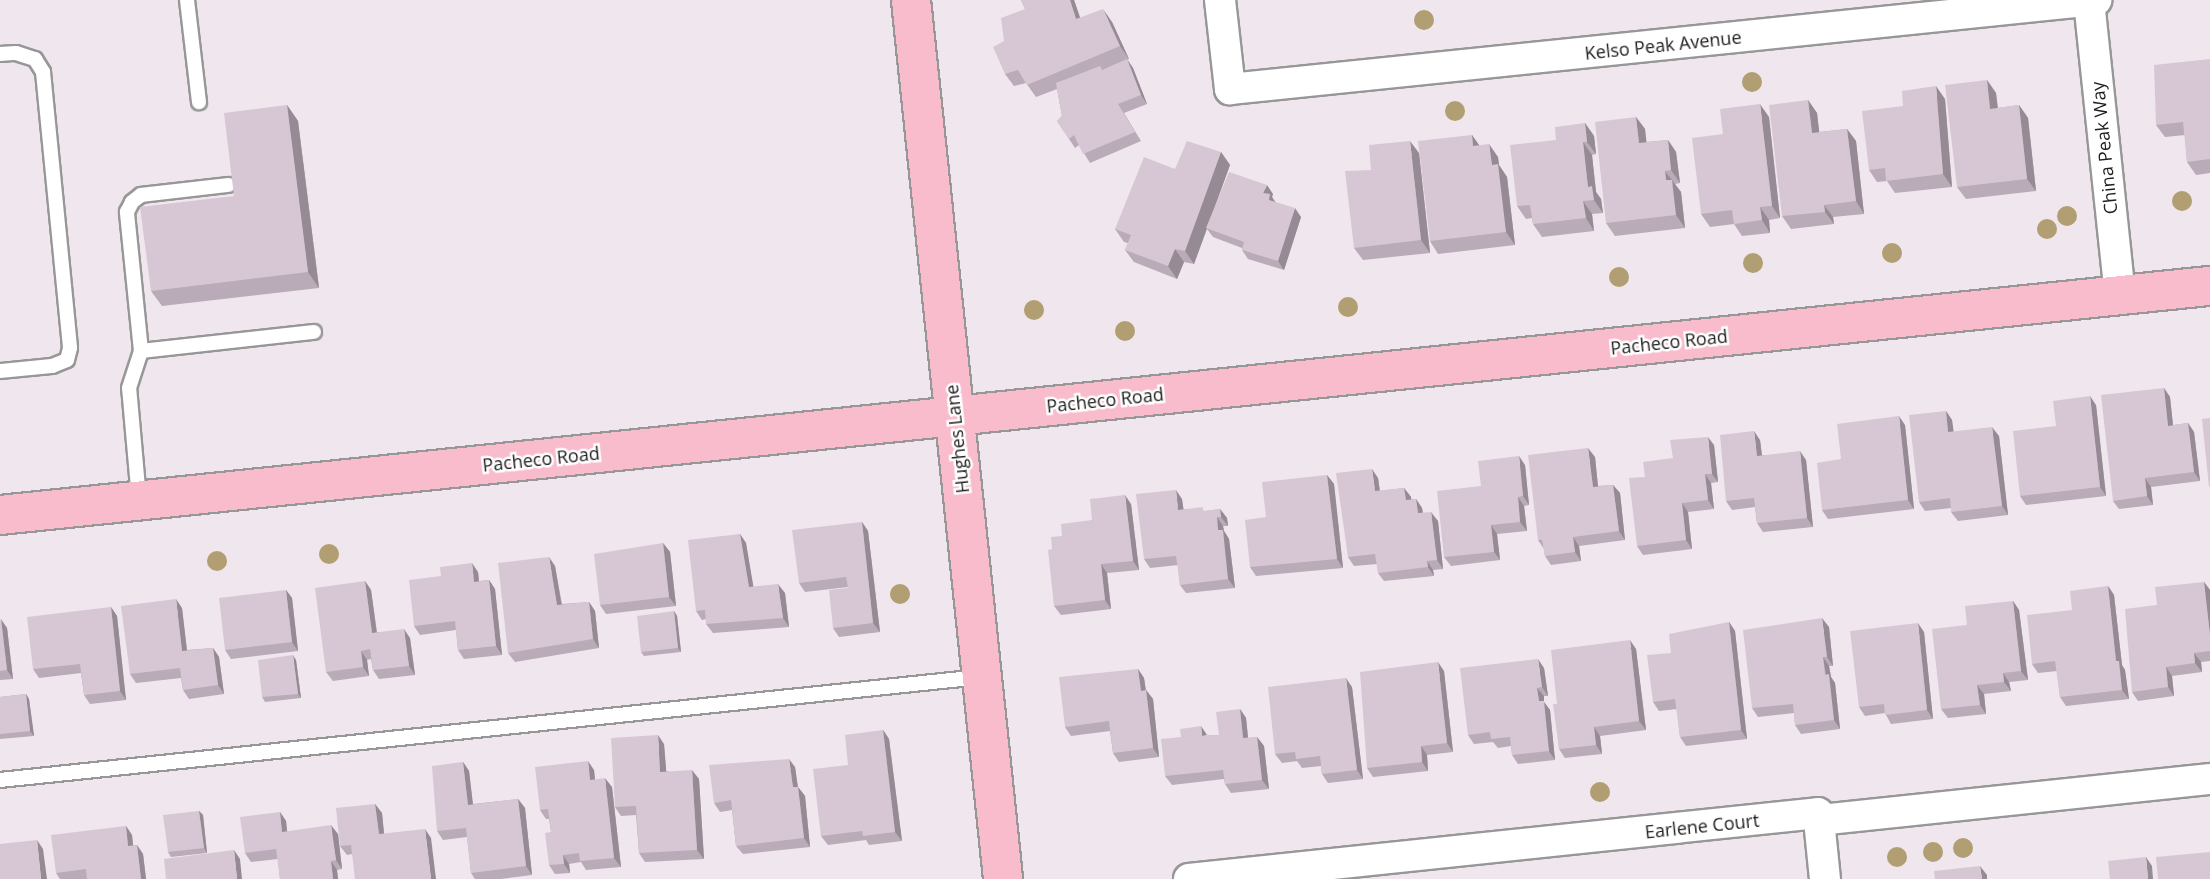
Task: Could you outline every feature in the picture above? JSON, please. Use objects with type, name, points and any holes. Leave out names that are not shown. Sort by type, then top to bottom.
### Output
[{"type":"street","name":"Hughes Lane","points":[[911,0],[1003,879]]},
{"type":"street","name":"Kelso Peak Avenue","points":[[1220,0],[1230,89],[2096,0]]},
{"type":"street","name":"China Peak Way","points":[[2089,1],[2120,295]]},
{"type":"street","name":"Pacheco Road","points":[[0,515],[2210,286]]},
{"type":"street","name":"Earlene Court","points":[[1189,879],[1818,813],[1819,820],[2210,779]]},
{"type":"street","points":[[1819,820],[1825,879]]},
{"type":"lane","points":[[187,0],[199,102]]},
{"type":"lane","points":[[0,54],[16,53],[35,59],[43,72],[70,348],[66,360],[52,366],[0,371]]},
{"type":"lane","points":[[139,500],[130,388],[141,351],[127,212],[132,202],[141,195],[228,185]]},
{"type":"lane","points":[[141,351],[314,332]]},
{"type":"lane","points":[[0,780],[982,677]]},
{"type":"building","points":[[1021,0],[1070,0],[1076,19],[1103,9],[1120,46],[1027,85],[1018,70],[1005,74],[993,47],[1004,41],[1001,18],[1025,9]]},
{"type":"building","points":[[1127,59],[1141,95],[1118,104],[1135,132],[1083,154],[1074,135],[1069,139],[1057,121],[1062,116],[1056,83],[1100,66],[1102,70]]},
{"type":"building","points":[[2210,59],[2210,159],[2187,162],[2183,122],[2156,125],[2154,65]]},
{"type":"building","points":[[1987,80],[1990,109],[2019,105],[2027,179],[1957,187],[1945,85]]},
{"type":"building","points":[[1936,86],[1943,174],[1886,181],[1885,168],[1869,170],[1862,111],[1903,106],[1902,91]]},
{"type":"building","points":[[1808,100],[1812,133],[1847,129],[1856,201],[1824,205],[1825,212],[1782,216],[1769,105]]},
{"type":"building","points":[[1760,104],[1772,206],[1760,207],[1762,220],[1734,224],[1732,210],[1701,214],[1692,138],[1723,134],[1720,109]]},
{"type":"building","points":[[287,105],[308,272],[151,291],[140,207],[234,196],[224,113]]},
{"type":"building","points":[[1636,117],[1639,143],[1668,140],[1671,170],[1665,171],[1666,180],[1672,180],[1676,215],[1606,223],[1595,122]]},
{"type":"building","points":[[1585,123],[1587,142],[1583,142],[1588,187],[1592,186],[1594,200],[1583,201],[1586,218],[1533,224],[1530,205],[1517,206],[1510,145],[1556,140],[1555,127]]},
{"type":"building","points":[[1472,135],[1473,146],[1489,144],[1492,165],[1498,164],[1506,232],[1430,241],[1418,141]]},
{"type":"building","points":[[1187,141],[1221,152],[1185,251],[1175,249],[1168,266],[1125,250],[1131,235],[1115,229],[1144,157],[1175,169]]},
{"type":"building","points":[[1410,141],[1421,240],[1354,248],[1345,171],[1371,170],[1369,145]]},
{"type":"building","points":[[1229,172],[1267,185],[1263,193],[1270,194],[1269,200],[1295,208],[1278,261],[1242,250],[1244,242],[1206,228]]},
{"type":"building","points":[[2164,388],[2168,426],[2188,423],[2194,472],[2145,478],[2147,496],[2113,501],[2101,395]]},
{"type":"building","points":[[2090,396],[2100,487],[2020,496],[2013,431],[2056,426],[2053,401]]},
{"type":"building","points":[[1946,411],[1948,432],[1992,427],[2002,506],[1951,512],[1950,498],[1919,502],[1909,415]]},
{"type":"building","points":[[1899,416],[1908,500],[1822,510],[1817,463],[1841,459],[1837,424]]},
{"type":"building","points":[[2210,418],[2210,487],[2209,487],[2202,419]]},
{"type":"building","points":[[1754,431],[1757,456],[1800,451],[1807,518],[1757,523],[1754,498],[1726,501],[1720,435]]},
{"type":"building","points":[[1708,437],[1712,474],[1705,474],[1708,500],[1682,503],[1686,540],[1637,546],[1629,478],[1645,477],[1643,462],[1673,458],[1670,440]]},
{"type":"building","points":[[1588,448],[1593,487],[1613,485],[1619,531],[1573,537],[1575,552],[1545,556],[1542,540],[1538,540],[1528,455]]},
{"type":"building","points":[[1519,456],[1523,496],[1518,497],[1520,522],[1491,525],[1494,552],[1444,557],[1437,491],[1481,486],[1478,461]]},
{"type":"building","points":[[1372,469],[1375,491],[1404,488],[1406,500],[1416,499],[1418,513],[1431,512],[1437,560],[1427,561],[1428,567],[1378,573],[1375,554],[1348,557],[1336,473]]},
{"type":"building","points":[[1327,475],[1337,559],[1250,567],[1245,520],[1266,517],[1262,482]]},
{"type":"building","points":[[1176,490],[1178,510],[1203,507],[1203,511],[1220,509],[1221,517],[1217,517],[1218,530],[1223,530],[1228,579],[1180,585],[1176,556],[1144,559],[1136,494]]},
{"type":"building","points":[[1125,495],[1133,561],[1101,564],[1105,600],[1054,606],[1048,550],[1052,549],[1051,537],[1062,536],[1061,524],[1092,520],[1090,499]]},
{"type":"building","points":[[862,522],[873,623],[833,628],[829,590],[848,588],[846,577],[799,583],[792,530]]},
{"type":"building","points":[[740,534],[749,587],[778,584],[783,618],[706,624],[705,610],[696,611],[688,540]]},
{"type":"building","points":[[663,543],[669,597],[600,605],[594,554]]},
{"type":"building","points":[[549,557],[557,605],[589,602],[593,639],[508,653],[498,563]]},
{"type":"building","points":[[472,563],[474,582],[489,580],[496,646],[458,650],[455,621],[414,626],[409,580],[441,576],[440,567]]},
{"type":"building","points":[[365,581],[372,633],[404,629],[409,666],[373,670],[370,649],[361,651],[363,667],[326,672],[315,588]]},
{"type":"building","points":[[2204,582],[2210,651],[2194,653],[2195,663],[2166,667],[2168,687],[2132,692],[2125,609],[2157,605],[2155,587]]},
{"type":"building","points":[[2108,586],[2122,690],[2060,697],[2055,661],[2032,664],[2027,615],[2072,610],[2070,591]]},
{"type":"building","points":[[286,590],[292,642],[225,650],[219,598]]},
{"type":"building","points":[[176,599],[182,651],[213,648],[218,685],[183,690],[180,668],[130,674],[121,606]]},
{"type":"building","points":[[2013,601],[2021,671],[2003,673],[2004,682],[1977,685],[1980,705],[1941,709],[1932,629],[1967,625],[1965,606]]},
{"type":"building","points":[[111,607],[120,691],[84,695],[80,664],[33,669],[27,617]]},
{"type":"building","points":[[674,611],[678,648],[641,652],[637,616]]},
{"type":"building","points":[[1822,618],[1827,657],[1823,657],[1825,675],[1829,674],[1834,720],[1795,725],[1793,704],[1752,708],[1743,630]]},
{"type":"building","points":[[0,620],[7,670],[0,671]]},
{"type":"building","points":[[1729,622],[1741,730],[1680,737],[1675,699],[1653,702],[1647,655],[1671,653],[1669,634]]},
{"type":"building","points":[[1918,623],[1927,710],[1885,715],[1884,704],[1859,707],[1850,631]]},
{"type":"building","points":[[1630,640],[1639,721],[1594,727],[1596,745],[1559,749],[1553,704],[1557,704],[1551,650]]},
{"type":"building","points":[[293,655],[298,694],[262,697],[258,660]]},
{"type":"building","points":[[1538,659],[1542,687],[1537,688],[1539,701],[1544,701],[1549,751],[1512,755],[1510,737],[1491,739],[1490,732],[1468,735],[1460,668]]},
{"type":"building","points":[[1438,662],[1447,743],[1421,746],[1422,762],[1367,768],[1360,672]]},
{"type":"building","points":[[1138,669],[1141,691],[1146,690],[1153,748],[1113,753],[1109,721],[1065,727],[1059,677]]},
{"type":"building","points":[[1346,678],[1357,770],[1322,774],[1320,756],[1296,759],[1295,752],[1275,754],[1268,687]]},
{"type":"building","points":[[26,694],[30,731],[0,734],[0,697]]},
{"type":"building","points":[[1240,709],[1243,738],[1257,737],[1262,780],[1225,784],[1223,770],[1165,776],[1161,739],[1181,737],[1180,729],[1201,726],[1202,736],[1219,735],[1216,712]]},
{"type":"building","points":[[883,730],[895,832],[863,836],[862,831],[821,836],[813,769],[848,765],[845,735]]},
{"type":"building","points":[[658,735],[660,772],[692,770],[697,850],[639,853],[636,806],[615,807],[611,738]]},
{"type":"building","points":[[789,759],[793,787],[798,787],[804,838],[736,846],[731,800],[714,803],[709,765]]},
{"type":"building","points":[[588,761],[590,780],[605,778],[614,858],[580,861],[579,853],[563,855],[564,864],[549,865],[545,833],[551,832],[548,809],[540,810],[535,767]]},
{"type":"building","points":[[463,762],[468,805],[518,799],[526,866],[471,873],[466,828],[437,831],[432,766]]},
{"type":"building","points":[[375,804],[379,834],[425,829],[431,879],[355,879],[351,845],[340,846],[336,808]]},
{"type":"building","points":[[199,811],[204,848],[168,852],[163,815]]},
{"type":"building","points":[[280,812],[282,832],[331,825],[336,860],[331,861],[333,879],[280,879],[276,849],[245,853],[240,817]]},
{"type":"building","points":[[126,826],[128,846],[137,845],[141,879],[87,879],[86,869],[56,873],[51,835]]},
{"type":"building","points":[[37,840],[41,879],[0,879],[0,844]]},
{"type":"building","points":[[234,850],[237,879],[166,879],[164,859]]},
{"type":"building","points":[[2210,852],[2210,879],[2158,879],[2156,857]]},
{"type":"building","points":[[2146,857],[2148,879],[2110,879],[2108,861]]},
{"type":"building","points":[[1980,866],[1982,879],[1935,879],[1934,871]]}]
